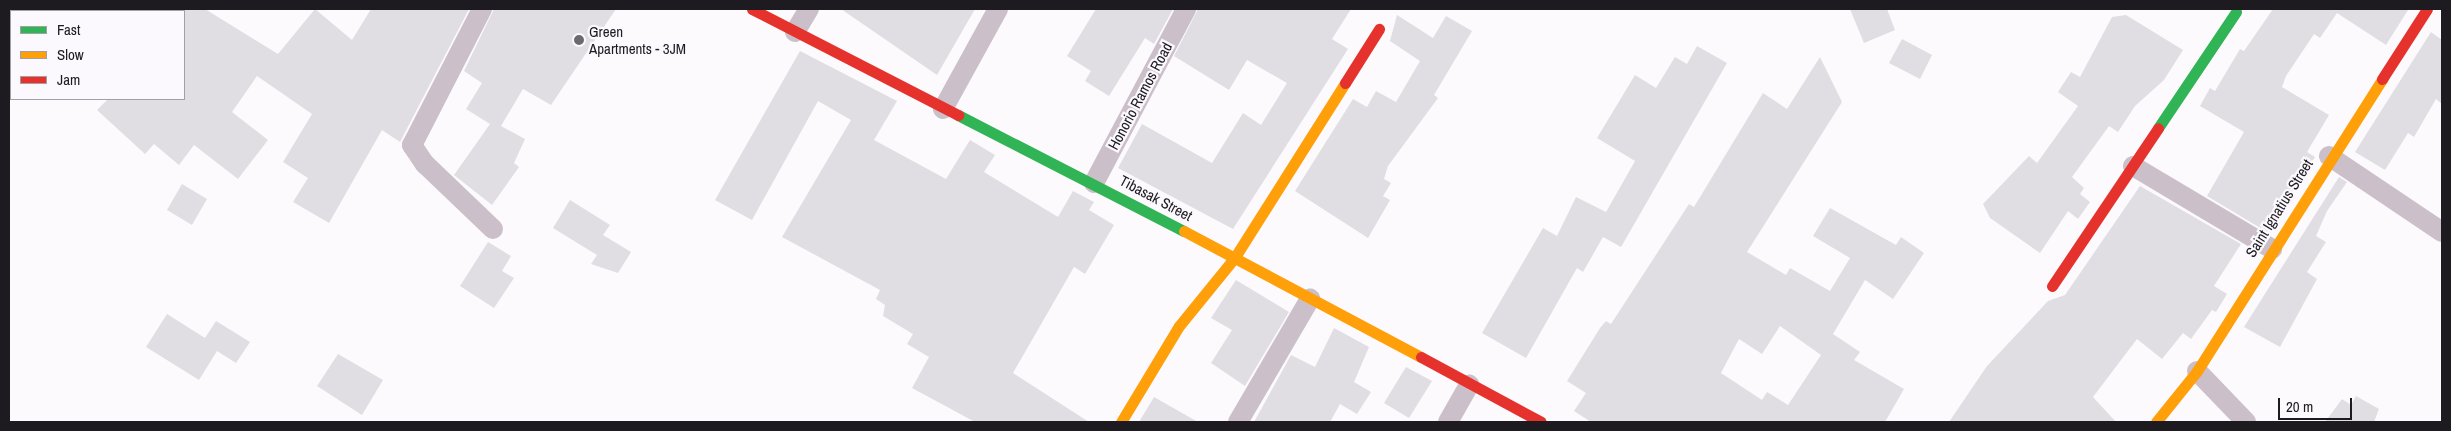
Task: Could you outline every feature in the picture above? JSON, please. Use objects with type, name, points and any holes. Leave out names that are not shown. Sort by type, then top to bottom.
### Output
[{"type":"street","points":[[482,9],[412,145],[431,170],[493,229]]},
{"type":"street","name":"Tibasak Street","points":[[752,9],[943,109],[1094,183],[1541,422]]},
{"type":"street","points":[[795,32],[809,9]]},
{"type":"street","points":[[943,109],[998,9]]},
{"type":"street","name":"Honorio Ramos Road","points":[[1094,183],[1186,9]]},
{"type":"street","name":"Saint Ignatius Street","points":[[2156,422],[2197,371],[2329,156],[2427,9]]},
{"type":"street","points":[[2052,286],[2236,12]]},
{"type":"street","points":[[1121,422],[1179,326],[1235,257],[1379,30]]},
{"type":"street","points":[[2329,156],[2442,232]]},
{"type":"street","points":[[2133,166],[2272,249]]},
{"type":"street","points":[[1238,422],[1310,299]]},
{"type":"street","points":[[2197,371],[2246,422]]},
{"type":"street","points":[[1448,422],[1469,385]]},
{"type":"building","points":[[205,9],[278,54],[315,9],[352,40],[371,9],[469,9],[400,142],[382,130],[329,223],[293,202],[308,178],[283,162],[312,114],[257,76],[232,112],[268,140],[238,179],[194,145],[179,165],[154,144],[145,154],[97,110],[107,100],[185,100],[184,10]]},
{"type":"building","points":[[494,9],[616,9],[551,105],[523,89],[501,126],[525,139],[514,163],[519,167],[492,205],[454,175],[490,124],[466,109],[482,83],[464,71]]},
{"type":"building","points":[[841,9],[975,9],[937,75]]},
{"type":"building","points":[[1096,9],[1173,9],[1154,44],[1145,38],[1109,96],[1085,81],[1091,71],[1067,56]]},
{"type":"building","points":[[1198,9],[1351,9],[1332,39],[1348,49],[1233,229],[1118,168],[1142,124],[1212,163],[1243,113],[1261,125],[1287,83],[1247,60],[1229,90],[1174,56]]},
{"type":"building","points":[[1850,9],[1887,9],[1895,30],[1864,43]]},
{"type":"building","points":[[2273,9],[2408,10],[2386,45],[2337,13],[2320,38],[2314,34],[2286,76],[2282,87],[2329,115],[2307,152],[2315,157],[2267,232],[2207,196],[2244,132],[2200,106],[2210,88],[2215,91],[2240,49],[2244,51]]},
{"type":"building","points":[[1397,15],[1433,38],[1446,16],[1472,31],[1434,95],[1438,98],[1388,166],[1384,179],[1391,183],[1383,196],[1390,200],[1368,238],[1295,191],[1353,99],[1367,107],[1376,91],[1396,102],[1420,61],[1390,41]]},
{"type":"building","points":[[2126,15],[2183,50],[2164,80],[2135,106],[2118,132],[2109,126],[2072,177],[2084,188],[2080,194],[2090,202],[2078,219],[2068,211],[2040,253],[1990,218],[1983,204],[2029,156],[2037,163],[2078,106],[2058,92],[2071,72],[2080,77],[2112,17]]},
{"type":"building","points":[[2431,32],[2442,40],[2442,104],[2436,99],[2414,137],[2408,133],[2385,170],[2355,152]]},
{"type":"building","points":[[1902,39],[1932,55],[1920,79],[1889,63]]},
{"type":"building","points":[[1697,46],[1727,63],[1621,247],[1603,237],[1583,272],[1577,268],[1526,358],[1482,333],[1543,228],[1557,236],[1576,197],[1606,212],[1635,161],[1597,138],[1635,75],[1656,88],[1675,57],[1687,64]]},
{"type":"building","points":[[800,51],[897,101],[874,140],[946,179],[970,140],[995,155],[984,172],[1058,217],[1073,191],[1094,202],[1089,210],[1114,225],[1085,274],[1074,267],[1013,373],[1089,422],[975,422],[912,388],[929,357],[907,344],[913,334],[883,316],[885,305],[876,299],[880,290],[782,237],[851,120],[818,101],[752,220],[715,200]]},
{"type":"building","points":[[1820,57],[1842,102],[1747,252],[1786,275],[1790,268],[1830,291],[1850,258],[1813,236],[1830,208],[1896,245],[1901,237],[1924,253],[1893,299],[1865,280],[1833,334],[1860,352],[1854,360],[1904,389],[1885,422],[1591,422],[1574,411],[1586,393],[1567,381],[1600,328],[1606,321],[1611,324],[1689,204],[1694,207],[1763,93],[1787,109]],"holes":[[[1780,326],[1821,355],[1788,405],[1767,392],[1762,400],[1721,373],[1739,339],[1762,354]]]},
{"type":"building","points":[[2339,177],[2347,182],[2327,211],[2316,236],[2326,242],[2307,272],[2317,279],[2280,347],[2244,327]]},
{"type":"building","points":[[182,184],[207,199],[192,225],[167,210]]},
{"type":"building","points":[[2140,186],[2241,244],[2214,286],[2227,294],[2216,312],[2212,310],[2191,339],[2183,333],[2162,359],[2137,339],[2093,397],[2116,422],[1949,422],[1987,366],[2048,301],[2065,295]]},
{"type":"building","points":[[570,200],[610,225],[603,235],[631,252],[618,273],[591,264],[597,255],[553,228]]},
{"type":"building","points":[[488,242],[511,256],[502,271],[514,278],[494,308],[460,286]]},
{"type":"building","points":[[1236,280],[1289,312],[1245,386],[1211,363],[1232,330],[1211,318]]},
{"type":"building","points":[[167,314],[205,338],[216,321],[250,342],[236,363],[217,351],[199,380],[146,347]]},
{"type":"building","points":[[1334,328],[1369,347],[1354,382],[1371,392],[1357,414],[1340,404],[1330,422],[1254,422],[1291,355],[1315,367]]},
{"type":"building","points":[[338,354],[383,380],[362,415],[317,386]]},
{"type":"building","points":[[1406,367],[1432,381],[1409,418],[1384,403]]},
{"type":"building","points":[[2356,396],[2379,409],[2374,422],[2325,422],[2342,399],[2351,405]]},
{"type":"building","points":[[1154,397],[1198,422],[1139,422]]},
{"type":"traffic: fast","points":[[2158,128],[2236,12]]},
{"type":"traffic: fast","points":[[958,115],[1184,231]]},
{"type":"traffic: slow","points":[[2156,422],[2197,371],[2382,79]]},
{"type":"traffic: slow","points":[[1121,422],[1179,326],[1235,257],[1345,83]]},
{"type":"traffic: slow","points":[[1184,231],[1421,357]]},
{"type":"traffic: jam","points":[[752,9],[958,115]]},
{"type":"traffic: jam","points":[[2382,79],[2427,9]]},
{"type":"traffic: jam","points":[[1345,83],[1379,29]]},
{"type":"traffic: jam","points":[[2052,286],[2158,128]]},
{"type":"traffic: jam","points":[[1421,357],[1541,422]]},
{"type":"place","name":"Green Apartments - 3JM","points":[[579,40]]}]
